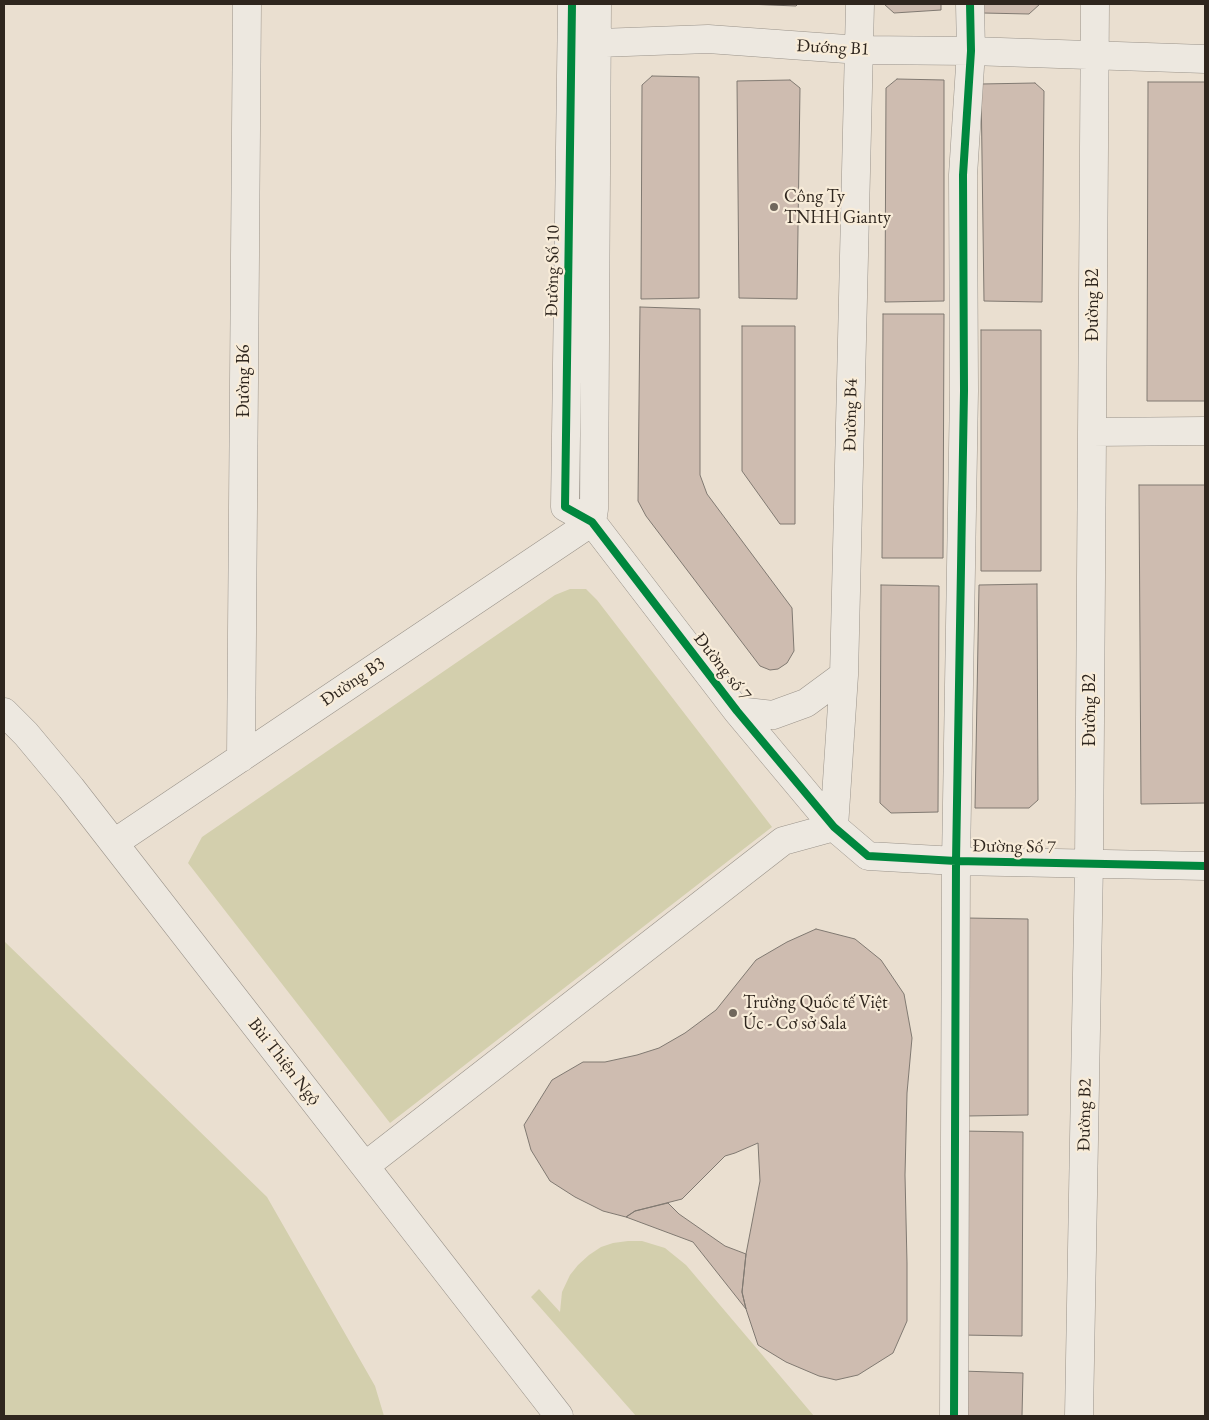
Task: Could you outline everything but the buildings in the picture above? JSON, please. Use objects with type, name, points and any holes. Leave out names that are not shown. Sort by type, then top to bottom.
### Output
[{"type":"street","name":"Đường B6","points":[[241,758],[247,4]]},
{"type":"street","points":[[572,4],[584,44],[594,499],[592,522]]},
{"type":"street","points":[[584,44],[597,4]]},
{"type":"street","name":"Đường B4","points":[[834,827],[844,675],[860,4]]},
{"type":"street","points":[[954,1416],[956,861],[964,391],[963,175],[971,51],[970,4]]},
{"type":"street","name":"Đường B2","points":[[1079,1416],[1089,863],[1095,4]]},
{"type":"street","name":"Đướng B1","points":[[584,44],[708,39],[860,50],[971,51],[1205,59]]},
{"type":"street","points":[[1092,432],[1205,432]]},
{"type":"street","name":"Đường B3","points":[[114,843],[592,522]]},
{"type":"street","name":"Đường số 7","points":[[592,522],[737,711],[834,827]]},
{"type":"street","points":[[737,711],[773,715],[806,703],[844,675]]},
{"type":"street","name":"Bùi Thiện Ngộ","points":[[4,712],[49,761],[114,843],[559,1416]]},
{"type":"street","points":[[365,1166],[783,841],[834,827]]},
{"type":"street","name":"Đường Số 7","points":[[834,827],[868,856],[956,861],[1205,866]]},
{"type":"shaded area","points":[[570,589],[586,589],[597,600],[772,827],[390,1123],[188,863],[202,837],[555,595]]},
{"type":"shaded area","points":[[4,941],[267,1197],[375,1386],[384,1416],[4,1416]]},
{"type":"shaded area","points":[[628,1241],[642,1241],[665,1248],[686,1265],[814,1416],[636,1416],[531,1297],[539,1289],[560,1312],[562,1292],[570,1275],[578,1265],[601,1247]]},
{"type":"cycle path","name":"Đường Số 10","points":[[572,4],[565,507],[592,522],[737,711],[834,827],[868,856],[956,861],[1205,866]]},
{"type":"cycle path","points":[[954,1416],[956,861],[964,391],[963,175],[971,51],[970,4]]},
{"type":"place","name":"Công Ty TNHH Gianty","points":[[774,207]]},
{"type":"place","name":"Trường Quốc tế Việt Úc - Cơ sở Sala","points":[[733,1013]]}]
